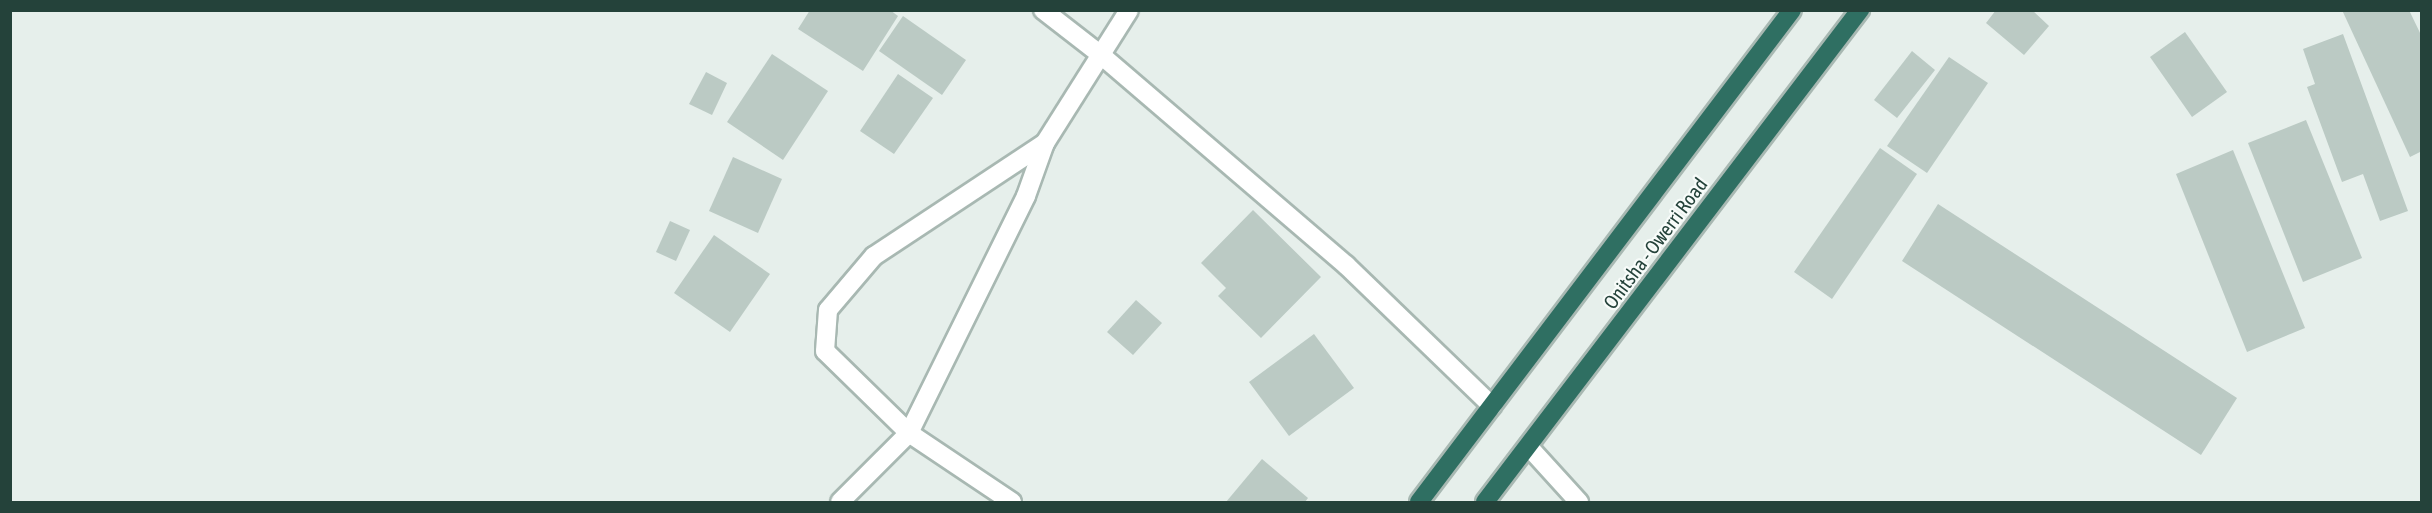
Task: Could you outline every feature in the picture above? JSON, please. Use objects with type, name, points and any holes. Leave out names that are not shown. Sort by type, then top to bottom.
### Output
[{"type":"highway","name":"Onitsha - Owerri Road","points":[[1419,502],[1792,10]]},
{"type":"highway","name":"Onitsha - Owerri Road","points":[[1485,502],[1860,10]]},
{"type":"street","points":[[1043,10],[1101,55],[1346,264],[1492,406]]},
{"type":"street","points":[[840,502],[909,434],[1026,196],[1045,143],[1129,10]]},
{"type":"street","points":[[1012,502],[909,434],[825,351],[828,310],[874,256],[1045,143]]},
{"type":"street","points":[[1528,446],[1579,502]]},
{"type":"building","points":[[810,10],[890,10],[898,16],[863,71],[798,29]]},
{"type":"building","points":[[1996,10],[2032,10],[2049,26],[2024,55],[1986,23]]},
{"type":"building","points":[[2342,10],[2409,10],[2422,37],[2422,151],[2410,157]]},
{"type":"building","points":[[903,16],[966,60],[942,95],[879,51]]},
{"type":"building","points":[[2185,32],[2227,92],[2192,117],[2150,57]]},
{"type":"building","points":[[2343,34],[2408,211],[2380,221],[2363,174],[2342,182],[2307,87],[2315,84],[2303,49]]},
{"type":"building","points":[[1912,51],[1935,70],[1897,118],[1874,100]]},
{"type":"building","points":[[772,54],[828,91],[783,160],[727,122]]},
{"type":"building","points":[[1949,57],[1988,83],[1927,173],[1887,146]]},
{"type":"building","points":[[706,72],[727,83],[712,115],[689,104]]},
{"type":"building","points":[[898,74],[933,98],[894,154],[860,131]]},
{"type":"building","points":[[2306,120],[2362,258],[2303,282],[2248,143]]},
{"type":"building","points":[[1880,148],[1917,174],[1832,299],[1794,272]]},
{"type":"building","points":[[2233,150],[2305,328],[2247,352],[2176,174]]},
{"type":"building","points":[[733,157],[782,179],[758,233],[709,211]]},
{"type":"building","points":[[1938,204],[2237,398],[2201,455],[1902,261]]},
{"type":"building","points":[[1253,210],[1321,277],[1261,338],[1218,296],[1226,288],[1201,263]]},
{"type":"building","points":[[670,221],[690,230],[676,261],[656,252]]},
{"type":"building","points":[[714,235],[770,274],[730,332],[674,293]]},
{"type":"building","points":[[1136,300],[1162,323],[1133,355],[1107,332]]},
{"type":"building","points":[[1314,334],[1354,388],[1289,436],[1249,382]]},
{"type":"building","points":[[1262,459],[1308,498],[1305,502],[1226,502]]}]
